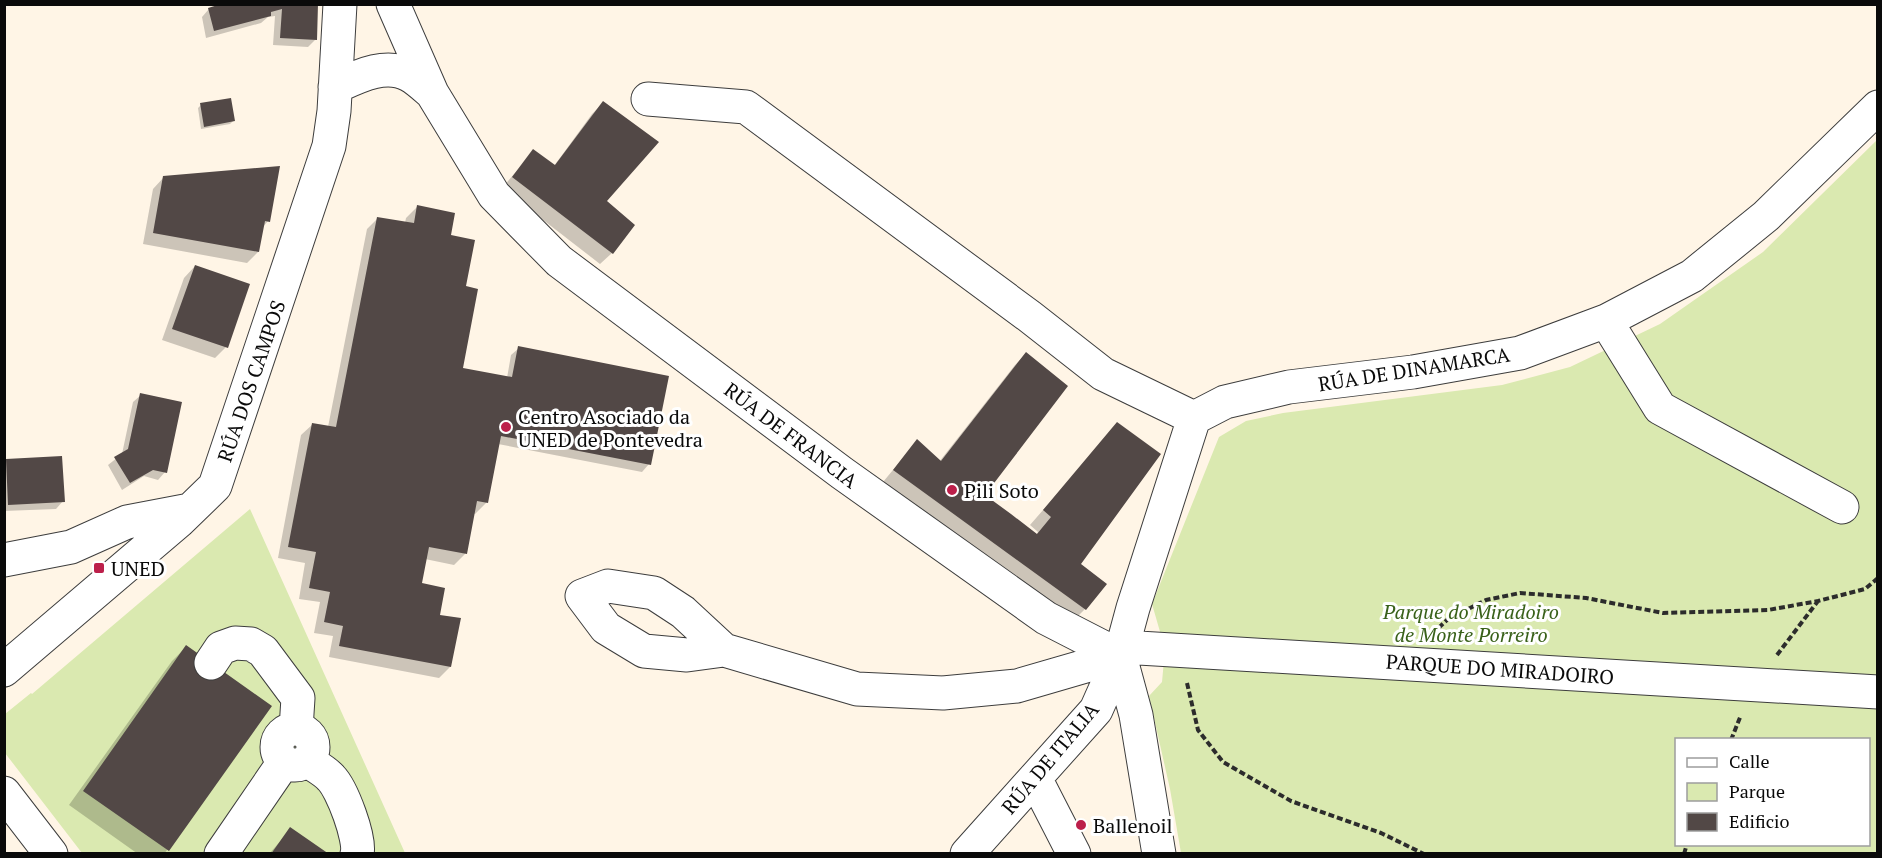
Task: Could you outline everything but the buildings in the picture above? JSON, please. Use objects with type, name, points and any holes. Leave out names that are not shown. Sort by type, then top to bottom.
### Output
[{"type":"street","name":"RÚA DOS CAMPOS","points":[[4,670],[215,486],[329,146],[333,126],[340,4]]},
{"type":"street","name":"RÚA DE FRANCIA","points":[[393,4],[432,93],[494,195],[559,261],[842,473],[1046,618],[1121,651]]},
{"type":"street","points":[[335,87],[370,72],[384,70],[407,74],[432,93]]},
{"type":"street","points":[[648,99],[746,107],[1029,316],[1103,374],[1194,418],[1121,651],[1136,715],[1160,854]]},
{"type":"street","name":"RÚA DE DINAMARCA","points":[[1194,418],[1225,402],[1289,387],[1413,372],[1520,353],[1606,321],[1692,276],[1766,216],[1878,107]]},
{"type":"street","points":[[1606,321],[1660,408],[1842,507]]},
{"type":"street","points":[[4,560],[71,547],[127,522],[190,510]]},
{"type":"street","points":[[211,663],[221,648],[235,643],[251,644],[263,651],[298,698],[296,729],[285,732],[278,741],[278,753],[332,778],[354,824],[359,847],[357,854]]},
{"type":"street","name":"PARQUE DO MIRADOIRO","points":[[1121,651],[1183,649],[1878,692]]},
{"type":"street","points":[[724,650],[857,689],[943,693],[1017,686],[1121,651]]},
{"type":"street","name":"RÚA DE ITALIA","points":[[967,854],[1096,710],[1121,651]]},
{"type":"street","points":[[221,854],[296,762]]},
{"type":"street","points":[[1035,778],[1061,847]]},
{"type":"street","points":[[4,793],[51,854]]},
{"type":"path","points":[[1400,663],[1449,619],[1486,600],[1520,593],[1586,598],[1664,613],[1768,610],[1865,589],[1878,578]]},
{"type":"path","points":[[1753,685],[1818,601]]},
{"type":"path","points":[[1183,649],[1187,686],[1198,730],[1222,762],[1291,801],[1382,833],[1424,854]]},
{"type":"green space","name":"Parque do Miradoiro de Monte Porreiro","points":[[1877,140],[1877,853],[1181,853],[1170,789],[1149,696],[1162,682],[1165,649],[1152,604],[1219,437],[1246,421],[1283,413],[1502,385],[1570,367],[1660,324],[1763,252]]},
{"type":"green space","points":[[250,509],[405,853],[82,853],[5,753],[5,714],[32,694]]},
{"type":"place","name":"Centro Asociado da UNED de Pontevedra","points":[[506,427]]},
{"type":"place","name":"Pili Soto","points":[[952,490]]},
{"type":"place","name":"UNED","points":[[99,568]]},
{"type":"place","name":"Ballenoil","points":[[1081,825]]}]
